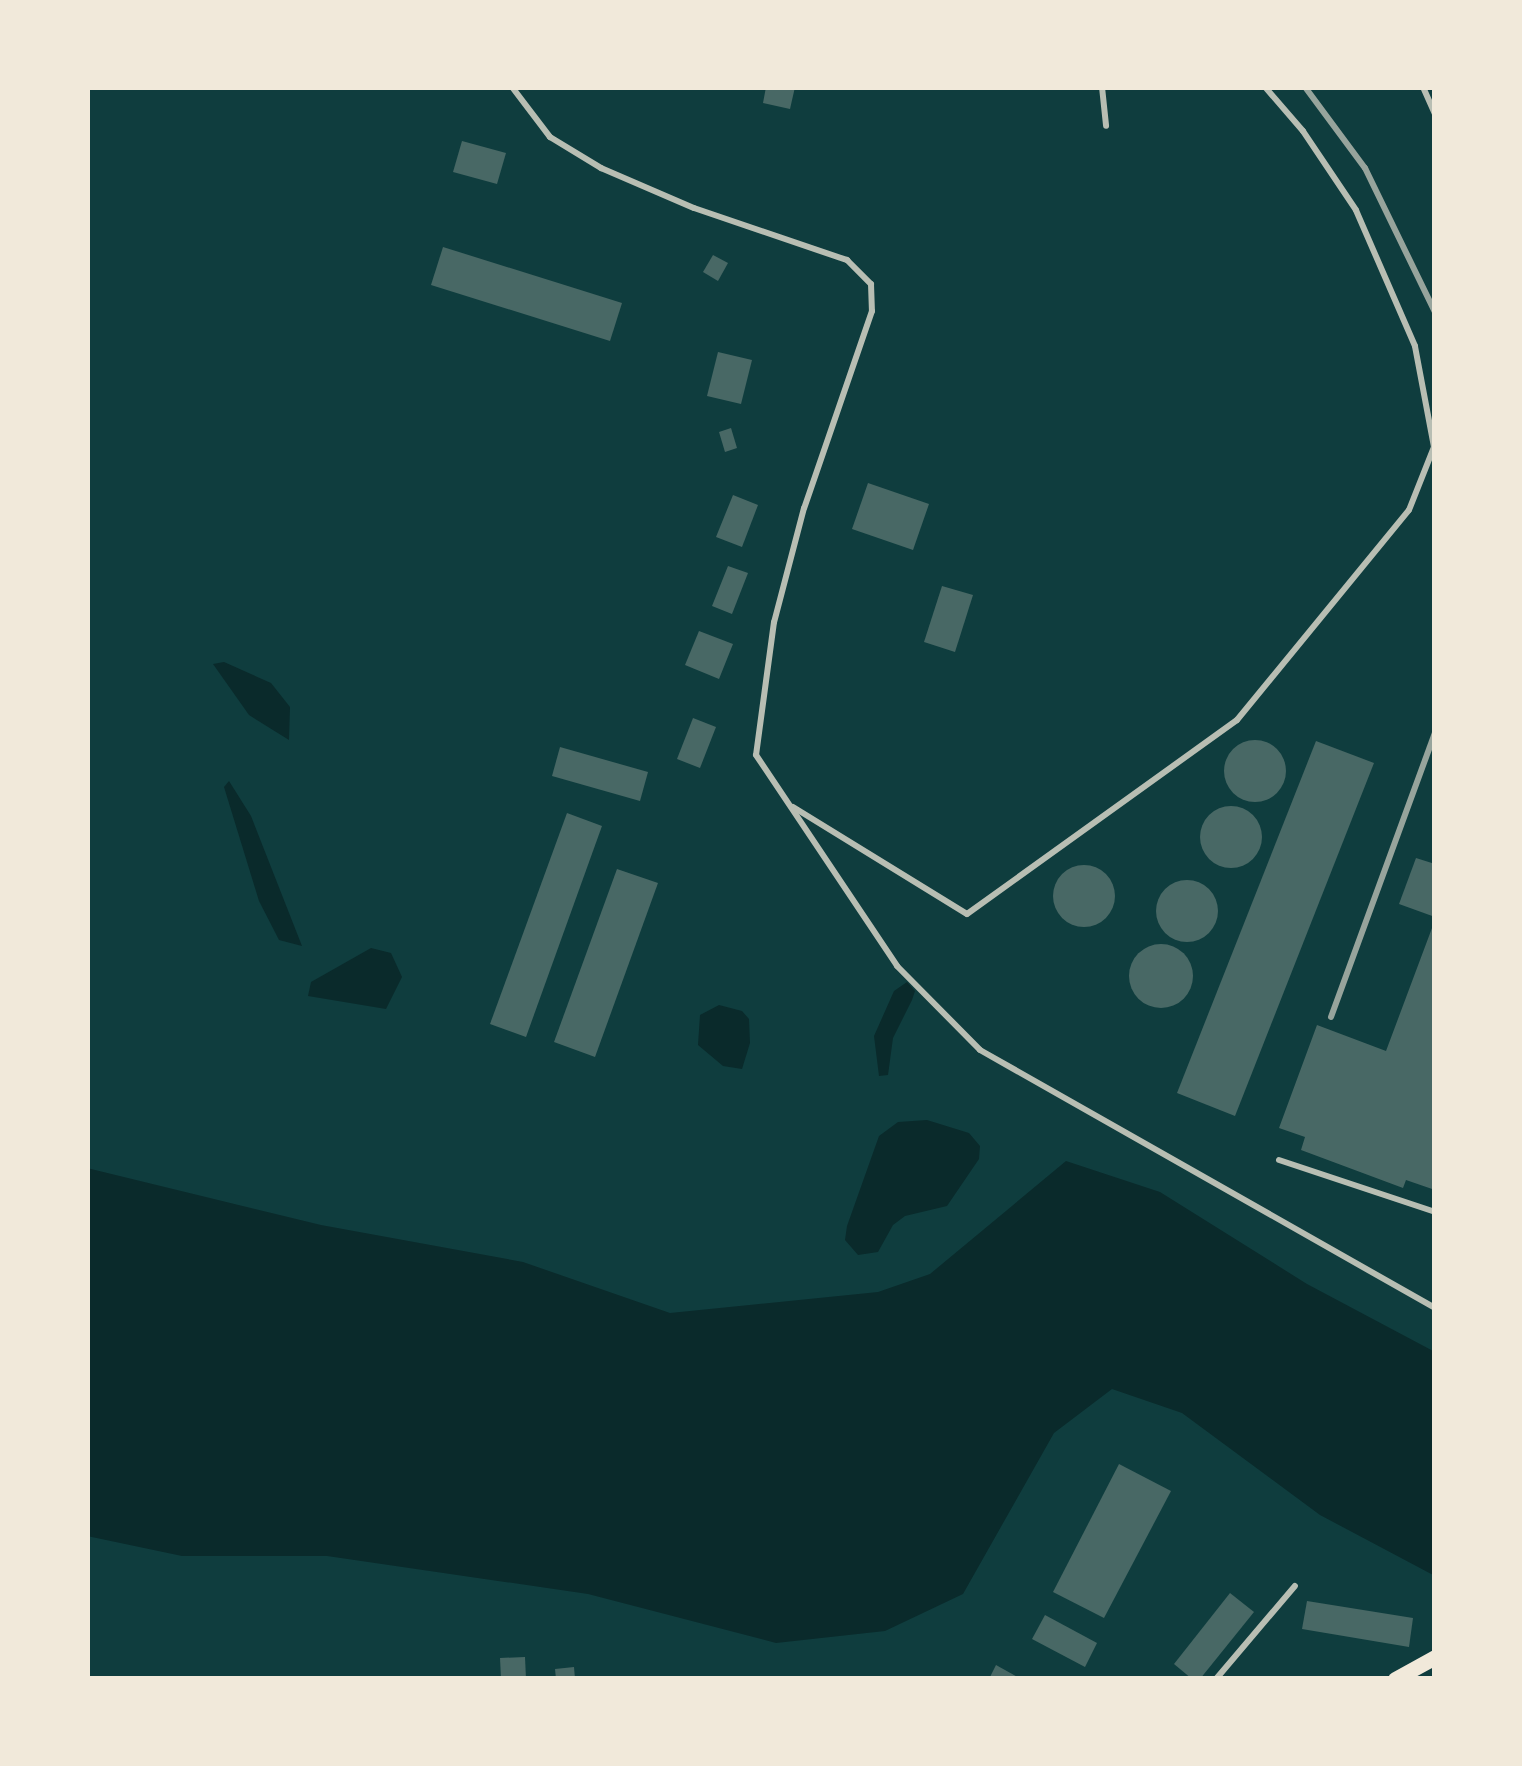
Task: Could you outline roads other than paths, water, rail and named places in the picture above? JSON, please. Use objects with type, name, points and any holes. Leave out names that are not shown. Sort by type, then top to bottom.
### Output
[{"type":"main road","points":[[1395,1679],[1435,1657]]},
{"type":"lane","points":[[512,87],[550,136],[601,168],[694,208],[847,260],[872,284],[872,310],[804,508],[774,622],[756,755],[897,966],[980,1050],[1435,1308]]},
{"type":"lane","points":[[1102,87],[1106,126]]},
{"type":"lane","points":[[790,805],[967,914],[1237,720],[1409,510],[1434,447],[1415,346],[1356,210],[1303,131],[1264,87]]},
{"type":"lane","points":[[1423,87],[1435,114]]},
{"type":"lane","points":[[1280,1160],[1435,1212]]},
{"type":"lane","points":[[1216,1679],[1295,1586]]},
{"type":"water","points":[[224,662],[271,683],[290,707],[289,740],[249,715],[213,664]]},
{"type":"water","points":[[229,781],[251,816],[302,946],[279,940],[259,901],[224,787]]},
{"type":"water","points":[[371,948],[391,953],[402,977],[386,1009],[308,996],[311,982]]},
{"type":"water","points":[[907,982],[915,991],[893,1038],[888,1075],[879,1076],[874,1036],[894,991]]},
{"type":"water","points":[[719,1005],[742,1011],[749,1019],[750,1043],[742,1069],[723,1066],[698,1045],[700,1015]]},
{"type":"water","points":[[927,1120],[969,1133],[980,1146],[979,1159],[947,1206],[905,1216],[893,1225],[878,1252],[858,1255],[845,1240],[847,1226],[879,1136],[898,1122]]},
{"type":"water","points":[[1066,1161],[1160,1192],[1307,1284],[1435,1352],[1435,1576],[1320,1515],[1182,1413],[1112,1389],[1054,1433],[963,1594],[885,1631],[776,1643],[588,1594],[327,1556],[182,1556],[87,1536],[87,1168],[321,1225],[523,1262],[670,1313],[878,1292],[930,1274]]},
{"type":"railway","points":[[1305,87],[1365,168],[1435,312]]},
{"type":"railway","points":[[1331,1017],[1435,733]]}]
